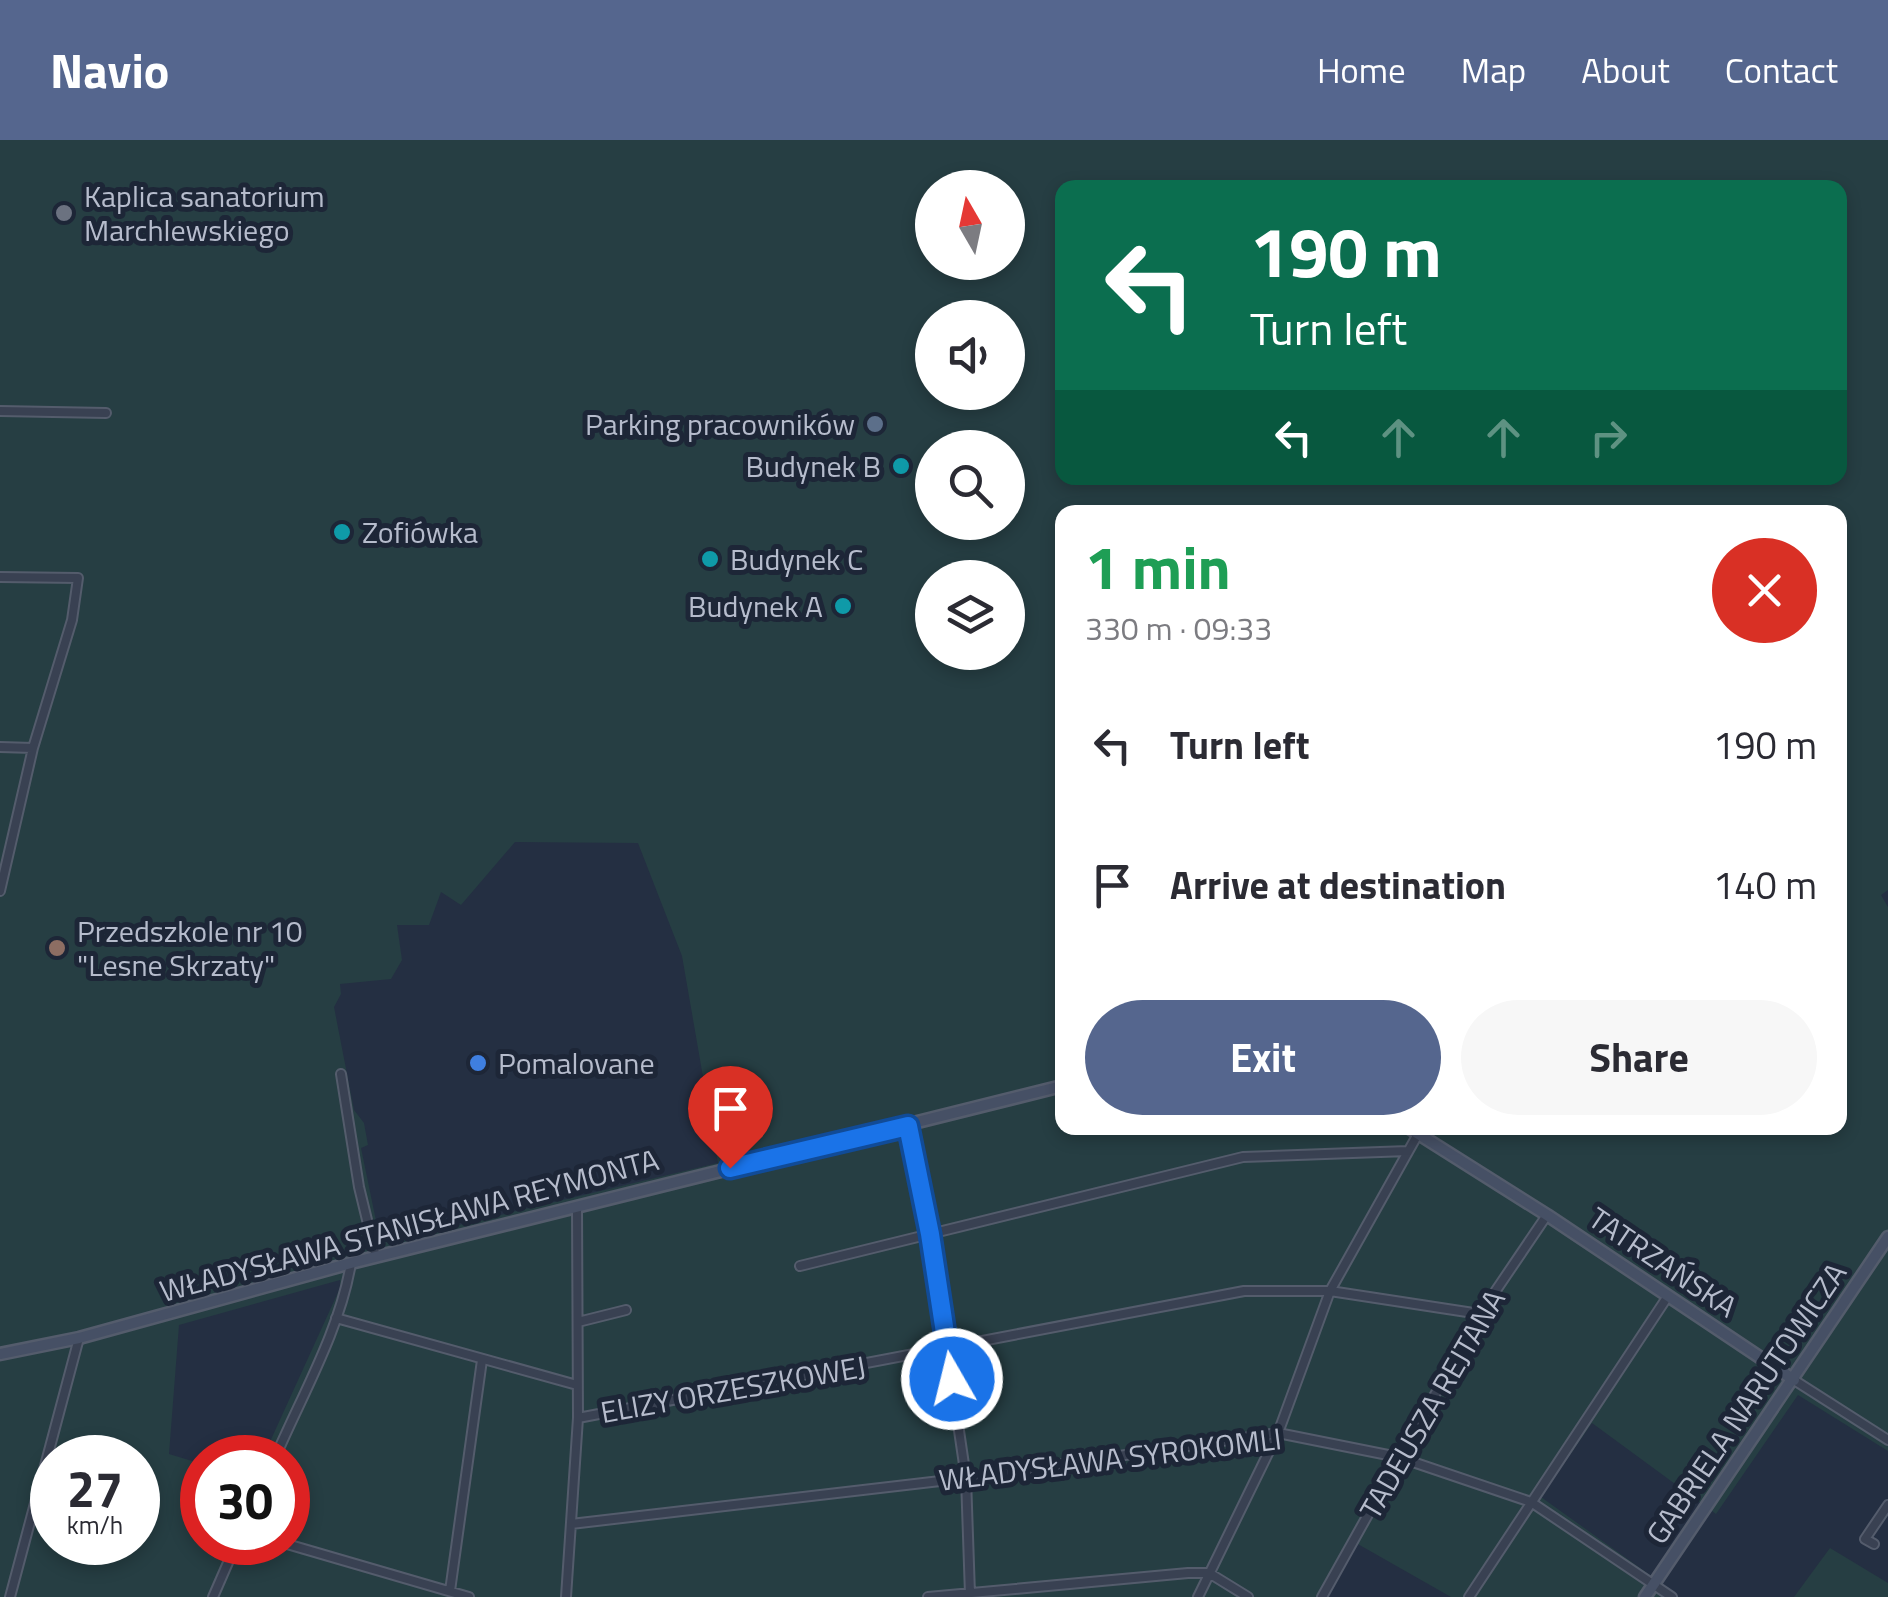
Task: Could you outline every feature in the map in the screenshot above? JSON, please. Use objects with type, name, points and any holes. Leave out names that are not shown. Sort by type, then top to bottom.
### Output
[{"type":"street","points":[[0,411],[106,413]]},
{"type":"street","points":[[0,577],[78,578],[72,620],[32,748],[0,891]]},
{"type":"street","points":[[0,747],[32,748]]},
{"type":"street","points":[[340,1074],[359,1188],[376,1257]]},
{"type":"street","name":"WŁADYSŁAWA STANISŁAWA REYMONTA","points":[[0,1354],[80,1338],[351,1263],[1055,1088]]},
{"type":"street","points":[[908,1126],[930,1234],[966,1478],[970,1594]]},
{"type":"street","points":[[1198,1597],[1278,1433],[1330,1290],[1408,1152],[1412,1135]]},
{"type":"street","name":"TATRZAŃSKA","points":[[1419,1135],[1888,1440]]},
{"type":"street","points":[[800,1266],[1243,1156],[1408,1152]]},
{"type":"street","points":[[566,1597],[578,1418],[578,1207]]},
{"type":"street","name":"TADEUSZA REJTANA","points":[[1322,1597],[1480,1314],[1547,1215]]},
{"type":"street","name":"GABRIELA NARUTOWICZA","points":[[1644,1597],[1888,1237]]},
{"type":"street","points":[[285,1435],[336,1318],[351,1263]]},
{"type":"street","name":"ELIZY ORZESZKOWEJ","points":[[578,1418],[1244,1292],[1330,1290],[1480,1314]]},
{"type":"street","points":[[1469,1597],[1668,1296]]},
{"type":"street","points":[[578,1322],[626,1310]]},
{"type":"street","name":"ELIZY ORZESZKOWEJ","points":[[336,1318],[577,1385]]},
{"type":"street","points":[[10,1597],[80,1338]]},
{"type":"street","points":[[450,1591],[482,1360]]},
{"type":"street","name":"WŁADYSŁAWA SYROKOMLI","points":[[571,1524],[966,1478],[1278,1433],[1398,1457],[1531,1502],[1672,1597]]},
{"type":"street","points":[[1874,1544],[1865,1539],[1888,1505]]},
{"type":"street","points":[[310,1551],[469,1597]]},
{"type":"street","points":[[212,1597],[227,1565]]},
{"type":"street","points":[[928,1597],[1209,1573],[1248,1597]]},
{"type":"green space","points":[[0,140],[1888,140],[1888,890],[1881,895],[1888,907],[1888,1451],[1798,1395],[1716,1514],[1592,1423],[1541,1497],[1668,1588],[1662,1597],[1451,1597],[1356,1543],[1326,1597],[0,1597]],"holes":[[[515,842],[638,843],[682,956],[718,1163],[387,1242],[380,1240],[361,1148],[368,1145],[364,1123],[354,1110],[334,1007],[341,994],[340,984],[391,979],[402,960],[397,925],[429,925],[441,892],[461,905]],[[340,1280],[340,1288],[273,1435],[310,1435],[310,1565],[180,1565],[180,1457],[169,1454],[179,1325]]]},
{"type":"green space","points":[[1830,1548],[1888,1583],[1888,1597],[1794,1597]]},
{"type":"place","name":"Kaplica sanatorium Marchlewskiego","points":[[64,213]]},
{"type":"place","name":"Parking pracowników","points":[[875,424]]},
{"type":"place","name":"Budynek B","points":[[901,466]]},
{"type":"place","name":"Zofiówka","points":[[342,532]]},
{"type":"place","name":"Budynek C","points":[[710,559]]},
{"type":"place","name":"Budynek A","points":[[843,606]]},
{"type":"place","name":"Przedszkole nr 10 \"Lesne Skrzaty\"","points":[[57,948]]},
{"type":"place","name":"Pomalovane","points":[[478,1063]]},
{"type":"route","points":[[730,1168],[908,1126],[930,1234],[952,1379]]}]
